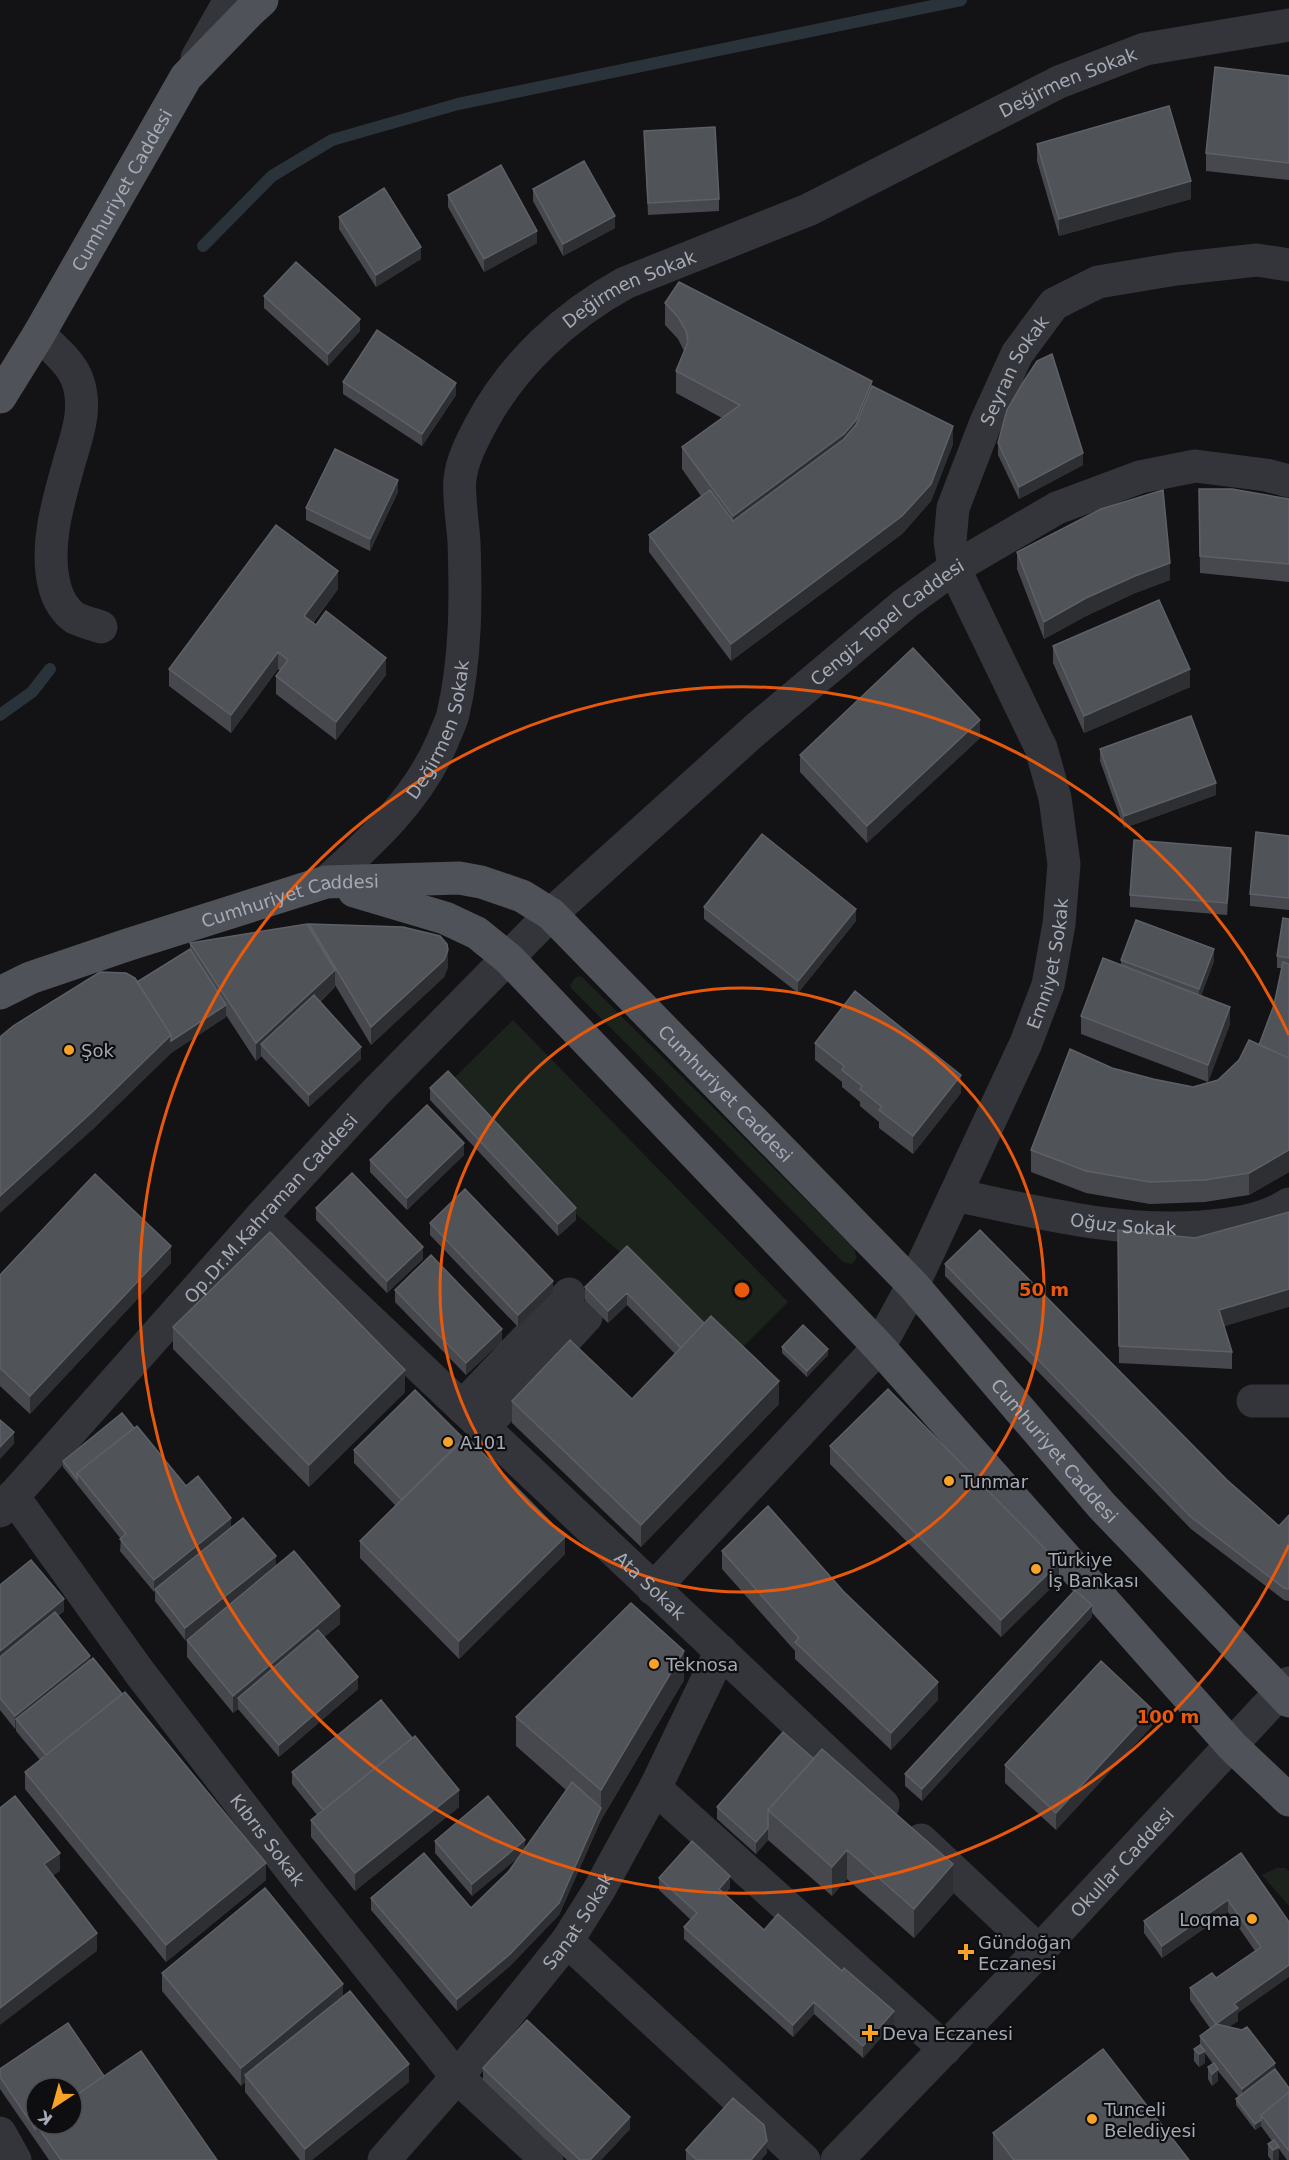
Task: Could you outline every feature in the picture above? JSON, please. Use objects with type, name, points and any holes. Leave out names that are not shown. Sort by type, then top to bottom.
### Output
[{"type":"main road","name":"Cumhuriyet Caddesi","points":[[0,397],[186,77],[262,0]]},
{"type":"main road","name":"Cumhuriyet Caddesi","points":[[0,993],[15,978],[326,882],[459,879],[481,882],[522,896],[551,914],[913,1285],[1102,1506],[1286,1692]]},
{"type":"main road","points":[[326,882],[445,918],[477,933],[509,959],[879,1347],[1232,1746],[1289,1800]]},
{"type":"street","points":[[186,77],[230,0]]},
{"type":"street","name":"Değirmen Sokak","points":[[326,882],[379,834],[409,798],[433,764],[452,716],[461,663],[465,590],[460,480],[470,444],[492,403],[526,358],[597,299],[625,283],[808,210],[1059,82],[1145,50],[1289,25]]},
{"type":"street","name":"Seyran Sokak","points":[[954,568],[950,541],[953,508],[986,422],[1017,354],[1054,304],[1098,282],[1176,269],[1257,260],[1289,265]]},
{"type":"street","points":[[39,333],[69,365],[77,378],[82,407],[81,423],[61,492],[52,540],[51,572],[58,600],[74,617],[101,627]]},
{"type":"street","name":"Cengiz Topel Caddesi","points":[[551,914],[755,730],[906,603],[954,568],[1057,508],[1140,477],[1195,466],[1266,475],[1289,482]]},
{"type":"street","name":"Emniyet Sokak","points":[[653,1588],[879,1347],[913,1285],[1026,1043],[1048,985],[1059,924],[1064,864],[1055,798],[1041,748],[954,568]]},
{"type":"street","name":"Op.Dr.M.Kahraman Caddesi","points":[[7,1503],[261,1217],[376,1092],[551,914]]},
{"type":"street","points":[[0,1000],[15,978]]},
{"type":"street","name":"Oğuz Sokak","points":[[955,1195],[1099,1224],[1166,1229],[1235,1224],[1272,1215],[1289,1204]]},
{"type":"street","name":"Ata Sokak","points":[[261,1217],[1039,1952]]},
{"type":"street","points":[[473,1417],[578,1305]]},
{"type":"street","points":[[1253,1401],[1289,1401]]},
{"type":"street","name":"Kıbrıs Sokak","points":[[7,1503],[299,1880],[457,2077],[547,2160]]},
{"type":"street","name":"Sanat Sokak","points":[[384,2160],[457,2077],[567,1941],[599,1890],[655,1788],[720,1651]]},
{"type":"street","name":"Okullar Caddesi","points":[[837,2160],[1286,1692]]},
{"type":"street","points":[[655,1788],[945,2049]]},
{"type":"street","points":[[567,1941],[804,2160]]},
{"type":"street","points":[[0,2133],[15,2160]]},
{"type":"shaded area","points":[[581,976],[854,1248],[857,1258],[852,1264],[843,1262],[571,988],[570,985],[576,977]]},
{"type":"shaded area","points":[[513,1020],[788,1302],[732,1358],[627,1258],[579,1217],[450,1082]]},
{"type":"shaded area","points":[[1277,1868],[1285,1868],[1289,1871],[1289,1906],[1262,1875]]},
{"type":"building","points":[[1215,67],[1289,76],[1289,163],[1206,153]]},
{"type":"building","points":[[1169,106],[1191,181],[1059,219],[1037,144]]},
{"type":"building","points":[[715,127],[719,199],[648,203],[644,131]]},
{"type":"building","points":[[584,161],[615,216],[563,244],[533,189]]},
{"type":"building","points":[[501,165],[537,231],[484,259],[448,195]]},
{"type":"building","points":[[384,188],[421,247],[376,275],[339,217]]},
{"type":"building","points":[[296,262],[360,319],[328,354],[264,296]]},
{"type":"building","points":[[679,282],[872,381],[856,420],[844,434],[733,516],[682,447],[740,405],[676,371],[688,342],[686,331],[678,317],[665,303]]},
{"type":"building","points":[[377,330],[456,383],[422,434],[343,382]]},
{"type":"building","points":[[1052,354],[1083,453],[1019,487],[998,443],[1007,410],[1022,384],[1037,361]]},
{"type":"building","points":[[872,386],[953,426],[931,484],[902,516],[731,644],[649,535],[710,490],[733,521],[844,439],[856,425]]},
{"type":"building","points":[[335,449],[398,480],[370,539],[306,508]]},
{"type":"building","points":[[1199,489],[1232,489],[1289,499],[1289,564],[1200,556]]},
{"type":"building","points":[[1163,490],[1170,563],[1086,598],[1044,622],[1017,552],[1101,509]]},
{"type":"building","points":[[276,525],[338,571],[304,616],[316,625],[326,611],[386,658],[336,722],[276,676],[288,660],[278,652],[231,715],[169,669]]},
{"type":"building","points":[[1159,600],[1190,669],[1084,716],[1053,646]]},
{"type":"building","points":[[913,648],[980,720],[867,826],[800,755]]},
{"type":"building","points":[[1191,716],[1216,783],[1124,816],[1100,749]]},
{"type":"building","points":[[1256,832],[1289,836],[1289,898],[1250,894]]},
{"type":"building","points":[[762,834],[856,909],[798,981],[704,907]]},
{"type":"building","points":[[1134,840],[1231,848],[1227,903],[1130,895]]},
{"type":"building","points":[[1283,918],[1289,919],[1289,958],[1277,956]]},
{"type":"building","points":[[1136,920],[1214,949],[1199,989],[1121,960]]},
{"type":"building","points":[[307,924],[335,970],[256,1043],[190,943]]},
{"type":"building","points":[[309,924],[403,927],[440,936],[447,944],[448,950],[444,960],[371,1027]]},
{"type":"building","points":[[190,949],[226,1005],[171,1041],[171,1035],[137,982]]},
{"type":"building","points":[[1103,958],[1230,1007],[1208,1065],[1081,1016]]},
{"type":"building","points":[[1283,962],[1289,964],[1289,1058],[1259,1045],[1274,1005]]},
{"type":"building","points":[[100,972],[126,973],[135,978],[171,1035],[92,1112],[0,1196],[0,1037],[13,1026]]},
{"type":"building","points":[[855,991],[961,1075],[913,1136],[879,1110],[882,1107],[860,1089],[862,1086],[842,1070],[844,1066],[815,1043]]},
{"type":"building","points":[[314,995],[361,1047],[309,1095],[261,1044]]},
{"type":"building","points":[[1249,1040],[1289,1058],[1289,1150],[1249,1173],[1205,1180],[1150,1182],[1086,1171],[1031,1150],[1070,1049],[1112,1068],[1193,1087],[1218,1080],[1239,1060]]},
{"type":"building","points":[[448,1071],[576,1208],[558,1224],[430,1088]]},
{"type":"building","points":[[427,1105],[464,1143],[407,1198],[370,1160]]},
{"type":"building","points":[[352,1173],[423,1247],[387,1281],[316,1208]]},
{"type":"building","points":[[95,1174],[171,1246],[30,1396],[0,1368],[0,1275]]},
{"type":"building","points":[[465,1189],[553,1281],[518,1315],[430,1223]]},
{"type":"building","points":[[1289,1212],[1289,1289],[1219,1310],[1232,1352],[1119,1346],[1118,1230],[1195,1238]]},
{"type":"building","points":[[980,1230],[1227,1480],[1279,1526],[1289,1515],[1289,1589],[1284,1588],[1191,1517],[945,1264]]},
{"type":"building","points":[[270,1232],[405,1370],[309,1465],[173,1327]]},
{"type":"building","points":[[627,1246],[704,1323],[681,1348],[627,1293],[608,1311],[585,1287]]},
{"type":"building","points":[[431,1255],[502,1329],[466,1363],[395,1290]]},
{"type":"building","points":[[711,1316],[779,1381],[641,1525],[512,1401],[570,1340],[632,1399]]},
{"type":"building","points":[[803,1325],[828,1349],[807,1371],[782,1347]]},
{"type":"building","points":[[888,1389],[1059,1563],[1001,1620],[830,1446]]},
{"type":"building","points":[[415,1390],[464,1439],[402,1500],[354,1450]]},
{"type":"building","points":[[122,1413],[134,1428],[77,1473],[77,1479],[63,1461]]},
{"type":"building","points":[[0,1420],[14,1432],[0,1447]]},
{"type":"building","points":[[137,1426],[186,1486],[198,1476],[231,1518],[154,1580],[120,1539],[126,1534],[77,1473]]},
{"type":"building","points":[[466,1436],[565,1537],[459,1641],[360,1541]]},
{"type":"building","points":[[768,1506],[844,1592],[938,1682],[891,1733],[795,1642],[799,1638],[722,1551]]},
{"type":"building","points":[[243,1518],[276,1556],[185,1628],[155,1589]]},
{"type":"building","points":[[294,1551],[340,1606],[233,1696],[187,1640]]},
{"type":"building","points":[[31,1560],[64,1599],[0,1651],[0,1585]]},
{"type":"building","points":[[1075,1590],[1092,1605],[922,1789],[905,1774]]},
{"type":"building","points":[[631,1603],[684,1651],[601,1790],[516,1717]]},
{"type":"building","points":[[55,1612],[90,1656],[15,1716],[0,1698],[0,1657]]},
{"type":"building","points":[[318,1630],[358,1677],[279,1745],[238,1698]]},
{"type":"building","points":[[93,1658],[122,1694],[46,1755],[16,1719]]},
{"type":"building","points":[[1101,1661],[1152,1709],[1056,1813],[1005,1765]]},
{"type":"building","points":[[125,1692],[266,1863],[166,1945],[25,1772]]},
{"type":"building","points":[[381,1700],[412,1738],[323,1810],[292,1772]]},
{"type":"building","points":[[783,1732],[814,1759],[768,1810],[768,1828],[756,1842],[717,1807]]},
{"type":"building","points":[[415,1736],[459,1790],[355,1873],[311,1820]]},
{"type":"building","points":[[822,1749],[953,1864],[914,1909],[847,1850],[832,1867],[768,1810]]},
{"type":"building","points":[[572,1782],[601,1808],[559,1903],[510,1954],[457,1999],[371,1898],[424,1853],[471,1908],[509,1871]]},
{"type":"building","points":[[15,1796],[60,1853],[44,1864],[97,1933],[0,2008],[0,1808]]},
{"type":"building","points":[[488,1796],[525,1840],[472,1884],[435,1841]]},
{"type":"building","points":[[692,1841],[730,1876],[719,1889],[764,1930],[778,1914],[842,1971],[844,1968],[894,2011],[863,2046],[814,2002],[793,2025],[684,1927],[697,1913],[659,1878]]},
{"type":"building","points":[[1241,1853],[1289,1922],[1289,1965],[1234,2004],[1238,2008],[1216,2024],[1190,1988],[1212,1973],[1216,1978],[1261,1947],[1228,1900],[1162,1946],[1144,1921]]},
{"type":"building","points":[[265,1888],[343,1984],[241,2068],[162,1973]]},
{"type":"building","points":[[350,1991],[409,2064],[305,2149],[245,2075]]},
{"type":"building","points":[[527,2020],[630,2117],[590,2160],[580,2160],[483,2068]]},
{"type":"building","points":[[68,2023],[104,2076],[84,2090],[84,2076],[24,2076],[24,2113],[0,2077],[0,2069]]},
{"type":"building","points":[[1216,2024],[1242,2030],[1247,2027],[1275,2063],[1242,2089],[1200,2036]]},
{"type":"building","points":[[1200,2045],[1205,2051],[1199,2054],[1194,2049]]},
{"type":"building","points":[[1103,2049],[1189,2160],[1014,2160],[993,2133]]},
{"type":"building","points":[[141,2051],[217,2160],[61,2160],[44,2136],[84,2136],[84,2090]]},
{"type":"building","points":[[1214,2063],[1218,2069],[1212,2074],[1208,2067]]},
{"type":"building","points":[[1275,2069],[1289,2088],[1289,2092],[1261,2115],[1261,2120],[1255,2124],[1236,2099]]},
{"type":"building","points":[[1289,2092],[1289,2151],[1261,2115]]},
{"type":"building","points":[[733,2098],[764,2125],[767,2141],[751,2160],[697,2160],[686,2150]]},
{"type":"building","points":[[1274,2140],[1279,2147],[1273,2150],[1268,2144]]},
{"type":"waterway","points":[[203,246],[272,176],[332,140],[458,104],[961,0]]},
{"type":"waterway","points":[[0,715],[32,692],[50,669]]},
{"type":"place","name":"Şok","points":[[69,1050]]},
{"type":"place","name":"A101","points":[[448,1442]]},
{"type":"place","name":"Tunmar","points":[[949,1481]]},
{"type":"place","name":"Türkiye İş Bankası","points":[[1036,1569]]},
{"type":"place","name":"Teknosa","points":[[654,1664]]},
{"type":"place","name":"Loqma","points":[[1252,1919]]},
{"type":"place","name":"Gündoğan Eczanesi","points":[[966,1952]]},
{"type":"place","name":"Deva Eczanesi","points":[[870,2033]]},
{"type":"place","name":"Tunceli Belediyesi","points":[[1092,2119]]}]
